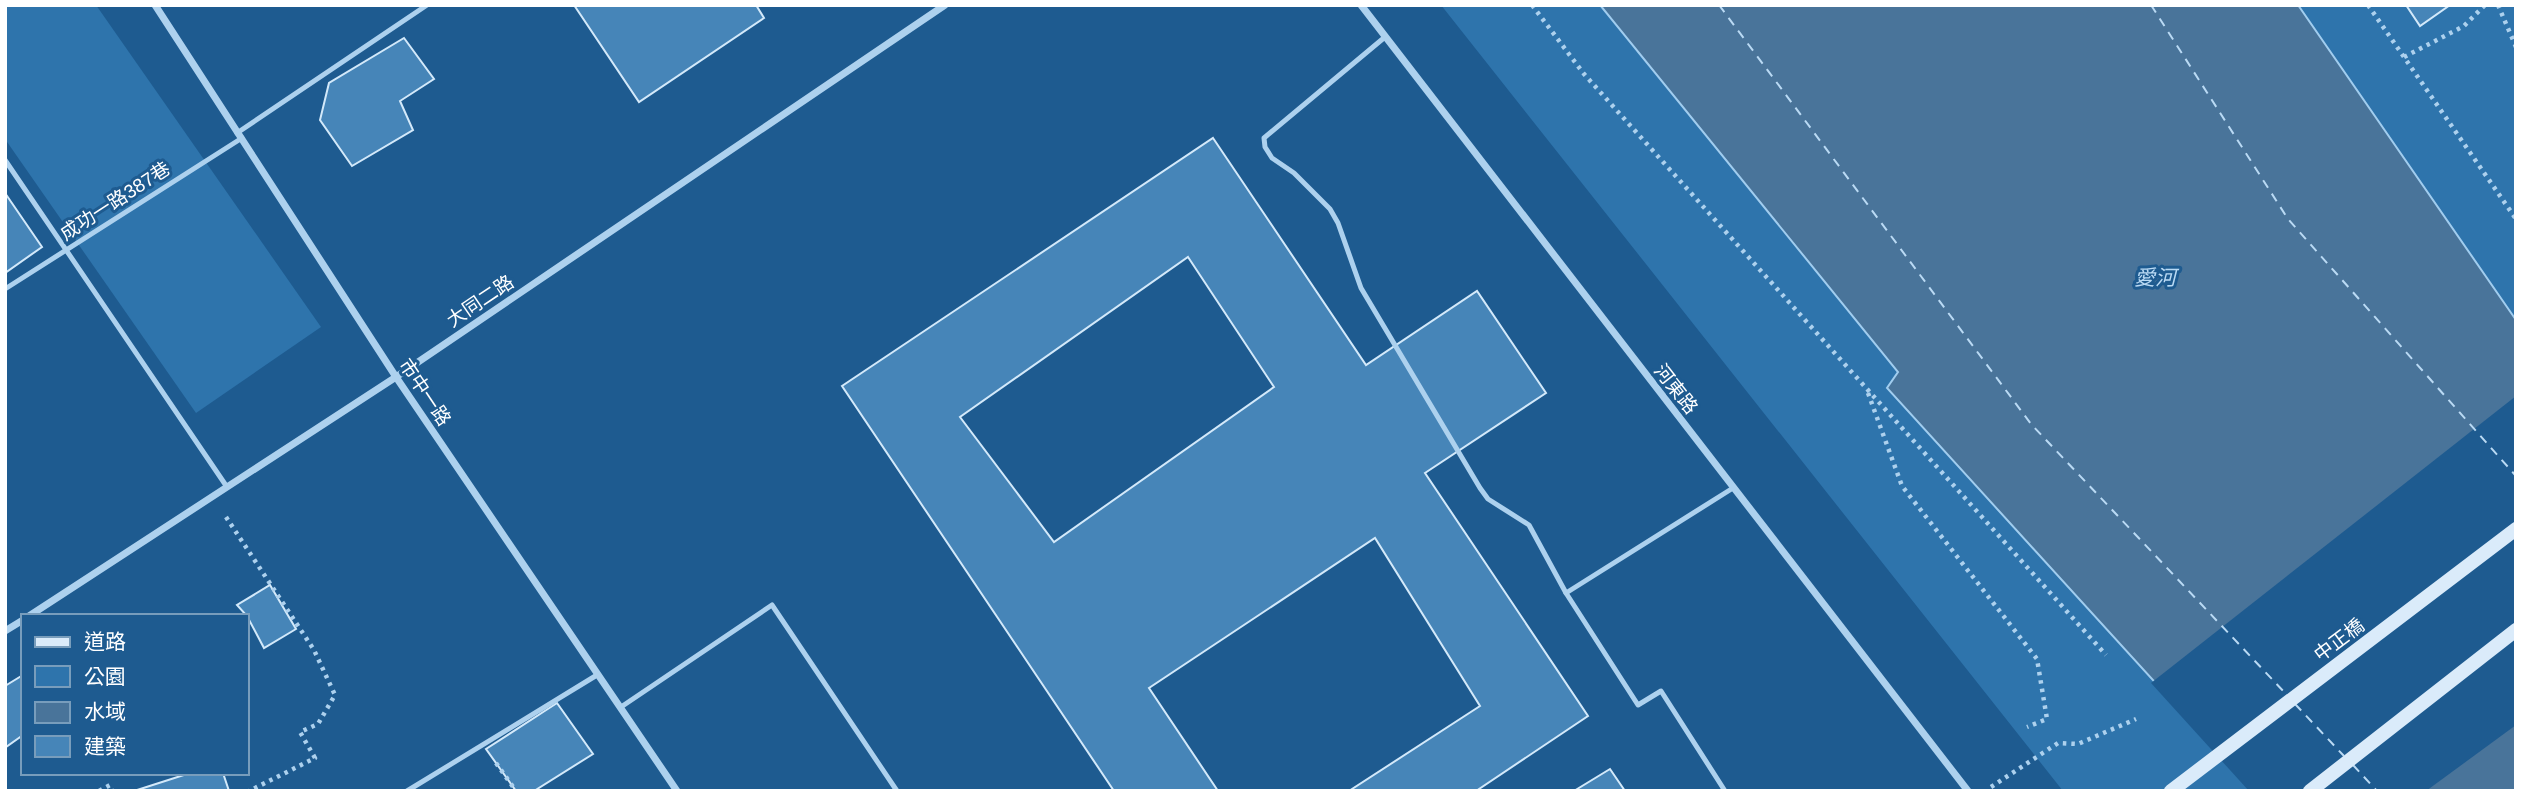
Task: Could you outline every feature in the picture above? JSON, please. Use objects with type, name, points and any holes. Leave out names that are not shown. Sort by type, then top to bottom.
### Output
[{"type":"street","name":"市中一路","points":[[155,5],[396,377],[677,791]]},
{"type":"street","name":"大同二路","points":[[32,614],[396,377],[945,5]]},
{"type":"street","name":"河東路","points":[[1361,5],[1968,791]]},
{"type":"street","name":"中正橋","points":[[2171,791],[2516,529]]},
{"type":"street","points":[[5,631],[21,621]]},
{"type":"street","points":[[2310,791],[2516,630]]},
{"type":"lane","name":"成功一路387巷","points":[[5,289],[239,135],[427,5]]},
{"type":"lane","points":[[1385,37],[1264,138],[1265,148],[1272,158],[1294,173],[1330,209],[1361,288],[1480,488],[1494,503],[1529,525],[1566,593],[1638,705],[1661,691],[1725,791]]},
{"type":"lane","points":[[5,160],[228,487]]},
{"type":"lane","points":[[1566,593],[1733,488]]},
{"type":"lane","points":[[621,707],[772,606],[897,791]]},
{"type":"lane","points":[[407,791],[597,675]]},
{"type":"path","points":[[1532,5],[1584,74],[2106,655]]},
{"type":"path","points":[[2368,5],[2516,219]]},
{"type":"path","points":[[2404,57],[2464,26],[2485,5]]},
{"type":"path","points":[[2498,5],[2516,47]]},
{"type":"path","points":[[1867,389],[1902,486],[2037,659],[2047,719],[2027,727]]},
{"type":"path","points":[[212,495],[314,650],[335,695],[318,724],[300,732],[315,758],[248,789],[250,791]]},
{"type":"path","points":[[1986,791],[2058,743],[2078,744],[2136,719]]},
{"type":"path","points":[[482,747],[516,791]]},
{"type":"path","points":[[99,791],[110,785],[112,791]]},
{"type":"green space","points":[[5,5],[96,5],[321,327],[196,413],[5,139]]},
{"type":"green space","points":[[1441,5],[1600,5],[1899,372],[1887,388],[2254,791],[2063,791]]},
{"type":"green space","points":[[2298,5],[2516,5],[2516,320]]},
{"type":"water","name":"愛河","points":[[1600,5],[2298,5],[2516,320],[2516,791],[2254,791],[1887,388],[1898,372]]},
{"type":"pier","points":[[2516,396],[2516,725],[2426,791],[2249,791],[2151,683]]},
{"type":"building","points":[[574,5],[756,5],[764,18],[639,102]]},
{"type":"building","points":[[2406,5],[2450,5],[2420,26]]},
{"type":"building","points":[[404,38],[434,79],[400,101],[413,130],[352,166],[320,120],[329,83]]},
{"type":"building","points":[[1213,138],[1366,365],[1477,291],[1546,393],[1425,473],[1588,716],[1476,791],[1349,791],[1480,706],[1375,538],[1149,688],[1218,791],[1114,791],[842,386]],"holes":[[[1188,257],[1274,387],[1054,542],[960,417]]]},
{"type":"building","points":[[5,193],[42,247],[5,273]]},
{"type":"building","points":[[270,585],[296,629],[264,648],[248,614],[237,605]]},
{"type":"building","points":[[21,676],[21,736],[6,747],[5,686]]},
{"type":"building","points":[[557,703],[593,754],[534,791],[516,791],[486,749]]},
{"type":"building","points":[[1610,769],[1625,791],[1574,791]]},
{"type":"building","points":[[184,775],[224,775],[229,791],[134,791]]},
{"type":"ferry route","points":[[1719,5],[2031,424],[2287,695]]},
{"type":"ferry route","points":[[2151,5],[2288,219],[2516,476]]},
{"type":"ferry route","points":[[2295,704],[2344,756]]},
{"type":"ferry route","points":[[2353,765],[2377,791]]}]
